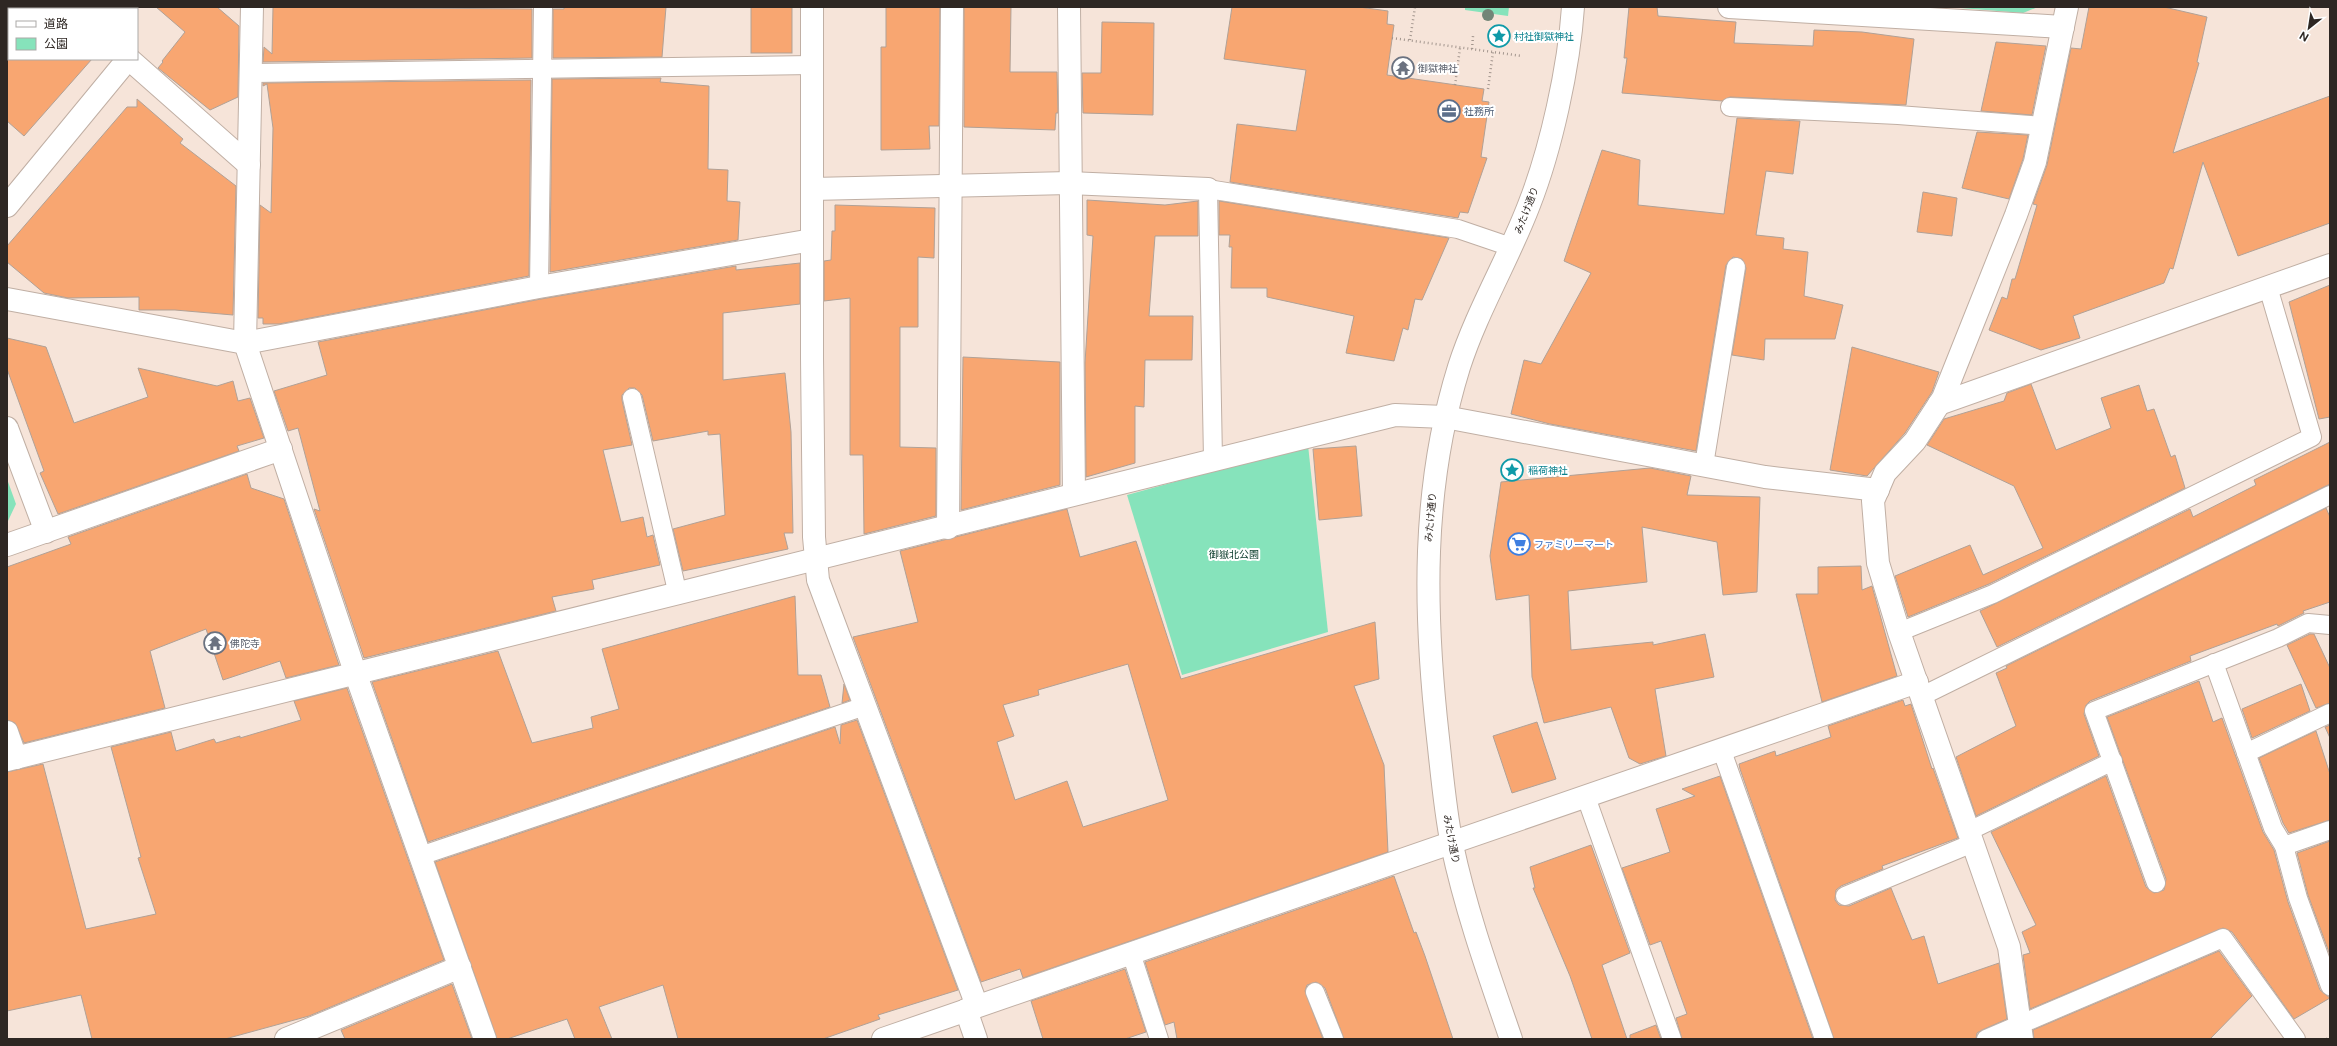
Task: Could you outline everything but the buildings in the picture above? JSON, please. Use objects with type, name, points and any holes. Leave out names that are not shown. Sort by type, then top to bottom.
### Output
[{"type":"street","points":[[252,7],[245,343],[356,675],[485,1039]]},
{"type":"street","points":[[812,7],[812,240],[815,561],[818,580],[865,706],[971,1008],[976,1039]]},
{"type":"street","points":[[948,528],[952,186],[952,7]]},
{"type":"street","points":[[1069,7],[1069,183],[1074,494]]},
{"type":"street","name":"みたけ通り","points":[[1511,1039],[1482,957],[1452,844],[1434,702],[1427,598],[1430,510],[1445,417],[1460,366],[1479,316],[1529,204],[1550,136],[1565,66],[1573,7]]},
{"type":"street","points":[[1729,7],[2065,17],[2035,162],[2016,215],[1971,329],[1938,404],[1915,441],[1885,473],[1873,501],[1878,563],[1899,632],[2009,947],[2021,1032]]},
{"type":"street","points":[[7,206],[127,60]]},
{"type":"street","points":[[129,60],[249,165]]},
{"type":"street","points":[[812,188],[1069,183],[1208,189]]},
{"type":"street","points":[[7,299],[245,343],[539,287],[812,240]]},
{"type":"street","points":[[1938,404],[2330,265]]},
{"type":"street","points":[[7,732],[11,759],[948,528],[1074,494],[1395,415],[1445,417],[1765,477],[1878,490]]},
{"type":"street","points":[[7,428],[46,532]]},
{"type":"street","points":[[7,545],[281,449]]},
{"type":"street","points":[[883,1039],[1722,751],[1919,689]]},
{"type":"street","points":[[286,1039],[460,967]]},
{"type":"lane","points":[[539,287],[543,7]]},
{"type":"lane","points":[[251,73],[812,65]]},
{"type":"lane","points":[[1730,107],[1898,115],[2043,126]]},
{"type":"lane","points":[[1213,459],[1208,189],[1458,229],[1511,247]]},
{"type":"lane","points":[[1704,465],[1736,267]]},
{"type":"lane","points":[[1899,632],[1994,594],[2312,437],[2268,287]]},
{"type":"lane","points":[[632,398],[678,595]]},
{"type":"lane","points":[[1919,689],[2330,495]]},
{"type":"lane","points":[[2156,883],[2094,711],[2278,638],[2308,623],[2330,625]]},
{"type":"lane","points":[[2214,663],[2273,828],[2284,846],[2298,898],[2330,986]]},
{"type":"lane","points":[[420,856],[865,706]]},
{"type":"lane","points":[[2246,753],[2330,713]]},
{"type":"lane","points":[[1722,751],[1824,1039]]},
{"type":"lane","points":[[1845,896],[1971,837],[2113,761]]},
{"type":"lane","points":[[1586,797],[1672,1039]]},
{"type":"lane","points":[[2284,846],[2330,830]]},
{"type":"lane","points":[[1986,1039],[2021,1032],[2222,938],[2296,1039]]},
{"type":"lane","points":[[1131,954],[1159,1039]]},
{"type":"lane","points":[[1315,992],[1334,1039]]},
{"type":"path","points":[[1410,40],[1415,7]]},
{"type":"path","points":[[1472,49],[1473,36]]},
{"type":"path","points":[[1392,38],[1522,56]]},
{"type":"path","points":[[1455,85],[1460,48]]},
{"type":"path","points":[[1488,89],[1493,52]]},
{"type":"path","points":[[2327,1039],[2330,1036]]},
{"type":"green space","points":[[1465,7],[1509,7],[1508,16],[1465,10]]},
{"type":"green space","points":[[1948,7],[2038,7],[2023,13]]},
{"type":"green space","name":"御嶽北公園","points":[[1308,445],[1328,632],[1182,675],[1127,495]]},
{"type":"green space","points":[[7,479],[16,504],[7,523]]},
{"type":"place","name":"村社御獄神社","points":[[1499,36]]},
{"type":"place","name":"御獄神社","points":[[1403,68]]},
{"type":"place","name":"社務所","points":[[1449,111]]},
{"type":"place","name":"稲荷神社","points":[[1512,470]]},
{"type":"place","name":"ファミリーマート","points":[[1519,544]]},
{"type":"place","name":"佛陀寺","points":[[215,643]]}]
